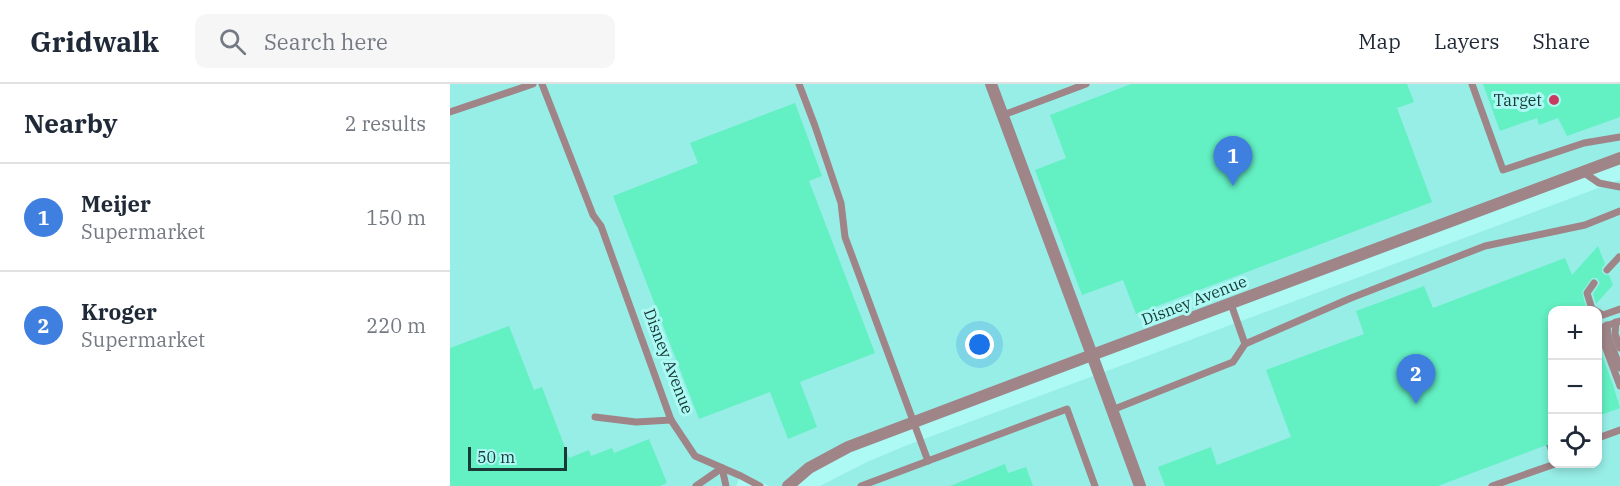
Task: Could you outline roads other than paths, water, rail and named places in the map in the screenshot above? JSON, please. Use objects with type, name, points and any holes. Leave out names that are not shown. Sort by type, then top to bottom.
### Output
[{"type":"street","points":[[991,84],[1140,486]]},
{"type":"street","name":"Disney Avenue","points":[[788,486],[809,468],[848,447],[1620,158]]},
{"type":"lane","points":[[450,112],[533,84]]},
{"type":"lane","name":"Disney Avenue","points":[[542,84],[593,215],[601,226],[671,420],[695,456],[760,486]]},
{"type":"lane","points":[[799,84],[841,203],[845,237],[928,461]]},
{"type":"lane","points":[[1003,114],[1086,84]]},
{"type":"lane","points":[[1472,84],[1503,170],[1584,143],[1620,137]]},
{"type":"lane","points":[[1583,172],[1599,183],[1620,187]]},
{"type":"lane","points":[[1112,410],[1233,362],[1245,344],[1351,298],[1485,246],[1585,225],[1620,212]]},
{"type":"lane","points":[[1607,270],[1619,257]]},
{"type":"lane","points":[[1591,306],[1587,293],[1594,283]]},
{"type":"lane","points":[[1231,304],[1245,344]]},
{"type":"lane","points":[[1602,314],[1620,309]]},
{"type":"lane","points":[[1620,348],[1615,334],[1618,322],[1603,327],[1602,338],[1620,386]]},
{"type":"lane","points":[[1607,325],[1608,335],[1620,368]]},
{"type":"lane","points":[[861,486],[1067,409],[1095,486]]},
{"type":"lane","points":[[596,417],[636,422],[671,420]]},
{"type":"lane","points":[[1602,437],[1620,430]]},
{"type":"lane","points":[[1492,486],[1548,466]]},
{"type":"lane","points":[[696,486],[722,468],[726,486]]},
{"type":"place","name":"Target","points":[[1554,100]]},
{"type":"place","name":"Meijer","points":[[1233,186]]},
{"type":"place","name":"Kroger","points":[[1416,404]]}]
